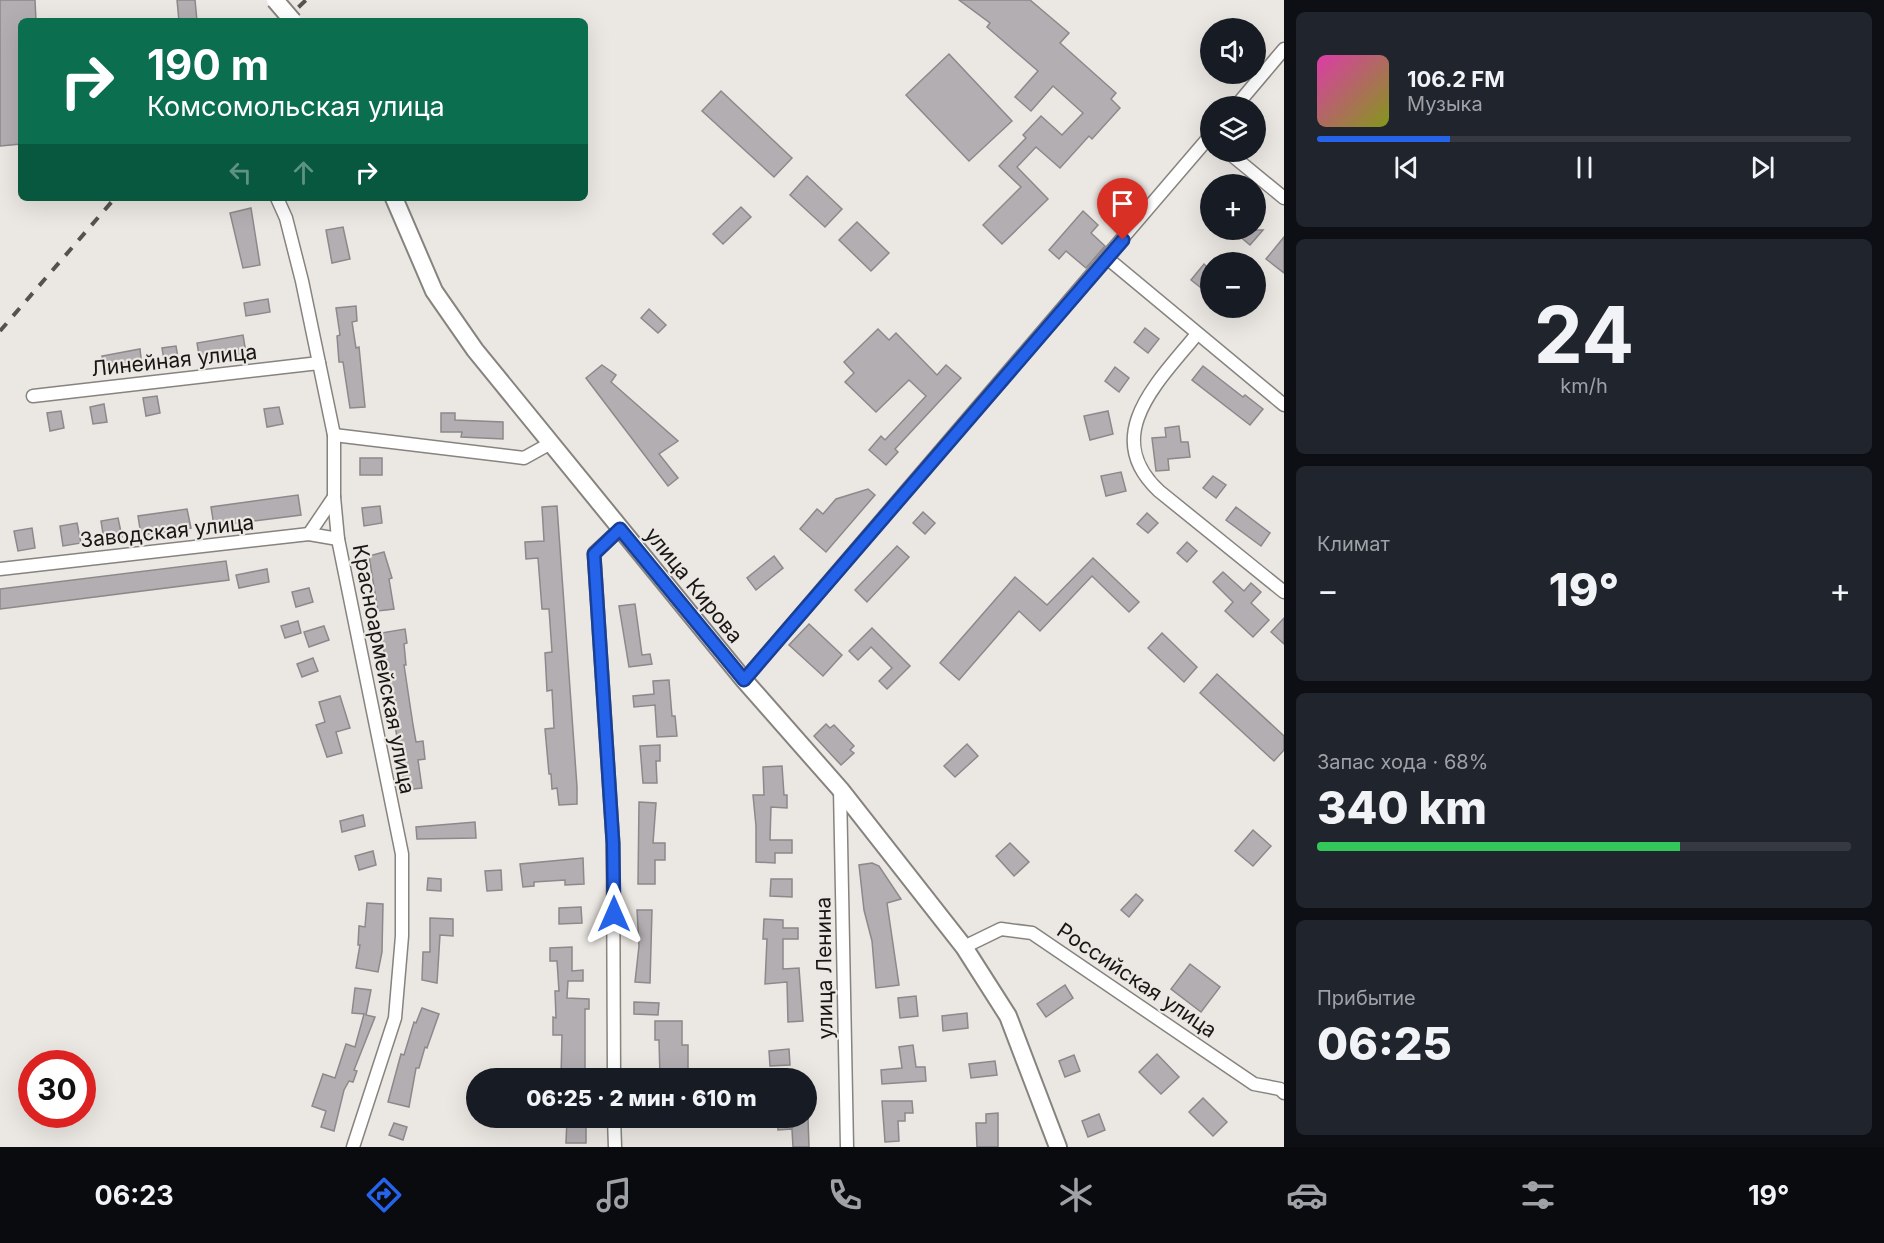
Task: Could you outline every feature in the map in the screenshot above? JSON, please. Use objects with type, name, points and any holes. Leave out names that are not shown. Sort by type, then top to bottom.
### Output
[{"type":"main road","points":[[275,0],[290,18]]},
{"type":"main road","name":"улица Кирова","points":[[395,201],[434,291],[475,350],[744,680],[840,789],[964,947],[1008,1016],[1058,1147]]},
{"type":"street","points":[[1244,96],[1284,49]]},
{"type":"street","points":[[744,680],[1200,148]]},
{"type":"street","points":[[1240,162],[1284,198]]},
{"type":"street","name":"Красноармейская улица","points":[[278,201],[286,218],[333,435],[334,497],[338,540],[402,854],[402,936],[395,1018],[353,1147]]},
{"type":"street","points":[[1107,258],[1284,405]]},
{"type":"street","points":[[1197,334],[1147,396],[1140,409],[1134,439],[1138,461],[1149,482],[1159,491],[1284,592]]},
{"type":"street","name":"Линейная улица","points":[[33,396],[319,363]]},
{"type":"street","points":[[333,435],[524,458],[551,443]]},
{"type":"street","points":[[309,534],[334,497]]},
{"type":"street","points":[[614,1068],[613,843],[594,554],[620,529]]},
{"type":"street","name":"Заводская улица","points":[[0,569],[309,534],[338,540]]},
{"type":"street","name":"улица Ленина","points":[[840,789],[847,1147]]},
{"type":"street","name":"Российская улица","points":[[964,947],[1001,929],[1032,933],[1254,1084],[1283,1089]]},
{"type":"street","points":[[614,1128],[615,1147]]},
{"type":"building","points":[[0,0],[35,0],[36,18],[18,18],[18,144],[0,146]]},
{"type":"building","points":[[177,0],[195,0],[197,18],[179,18]]},
{"type":"building","points":[[959,0],[1030,0],[1069,33],[1060,43],[1116,93],[1111,99],[1120,108],[1092,139],[1089,136],[1060,168],[1036,147],[1017,167],[1048,199],[1002,244],[983,225],[1021,187],[999,166],[1026,138],[1023,135],[1041,116],[1062,135],[1083,113],[1053,86],[1031,111],[1015,97],[1038,71],[987,27],[990,23]]},
{"type":"building","points":[[949,54],[1012,121],[969,161],[906,95]]},
{"type":"building","points":[[721,91],[792,158],[774,177],[702,111]]},
{"type":"building","points":[[807,176],[842,209],[825,227],[790,195]]},
{"type":"building","points":[[741,207],[751,217],[723,244],[713,234]]},
{"type":"building","points":[[251,208],[260,265],[243,268],[230,213]]},
{"type":"building","points":[[1083,211],[1098,225],[1091,233],[1105,246],[1086,268],[1066,251],[1059,259],[1049,250]]},
{"type":"building","points":[[857,222],[889,253],[871,271],[839,240]]},
{"type":"building","points":[[343,227],[350,259],[332,263],[326,230]]},
{"type":"building","points":[[1284,237],[1284,273],[1266,259]]},
{"type":"building","points":[[1244,240],[1254,240],[1250,245]]},
{"type":"building","points":[[1200,269],[1200,287],[1191,280]]},
{"type":"building","points":[[268,299],[270,312],[246,316],[244,303]]},
{"type":"building","points":[[356,306],[357,321],[352,322],[356,348],[359,347],[365,407],[350,408],[343,362],[339,362],[337,336],[340,335],[336,308]]},
{"type":"building","points":[[649,309],[666,325],[658,333],[641,318]]},
{"type":"building","points":[[1145,328],[1159,339],[1148,353],[1134,342]]},
{"type":"building","points":[[878,329],[889,340],[896,333],[937,375],[946,365],[961,378],[895,449],[898,452],[886,465],[869,450],[881,436],[885,440],[926,396],[909,380],[876,412],[845,382],[854,373],[844,362]]},
{"type":"building","points":[[243,335],[246,353],[200,361],[197,343]]},
{"type":"building","points":[[176,346],[179,364],[165,366],[162,348]]},
{"type":"building","points":[[140,349],[142,367],[105,374],[102,356]]},
{"type":"building","points":[[602,365],[616,375],[611,382],[678,441],[659,454],[678,478],[668,486],[586,378]]},
{"type":"building","points":[[1203,366],[1243,397],[1245,395],[1263,409],[1250,425],[1192,380]]},
{"type":"building","points":[[1115,367],[1129,378],[1119,392],[1105,381]]},
{"type":"building","points":[[157,396],[160,413],[146,416],[143,398]]},
{"type":"building","points":[[104,404],[107,422],[93,424],[90,407]]},
{"type":"building","points":[[279,407],[283,424],[267,427],[264,409]]},
{"type":"building","points":[[61,411],[64,428],[50,431],[47,413]]},
{"type":"building","points":[[1108,411],[1113,434],[1090,440],[1084,416]]},
{"type":"building","points":[[441,413],[455,413],[455,420],[503,422],[503,439],[461,437],[462,432],[441,432]]},
{"type":"building","points":[[1179,426],[1181,442],[1188,442],[1190,457],[1168,459],[1169,470],[1156,471],[1152,438],[1166,437],[1165,428]]},
{"type":"building","points":[[360,458],[382,458],[382,475],[360,475]]},
{"type":"building","points":[[1121,472],[1126,491],[1106,496],[1101,476]]},
{"type":"building","points":[[1213,476],[1226,485],[1216,498],[1203,488]]},
{"type":"building","points":[[868,489],[875,495],[826,552],[800,529],[817,509],[823,514],[836,499]]},
{"type":"building","points":[[298,495],[301,515],[214,526],[211,507]]},
{"type":"building","points":[[380,506],[382,523],[364,526],[362,508]]},
{"type":"building","points":[[557,506],[577,787],[577,804],[559,805],[557,788],[552,789],[551,774],[549,774],[545,729],[554,728],[552,690],[547,691],[545,653],[552,652],[549,609],[542,609],[538,558],[526,559],[525,542],[544,541],[542,507]]},
{"type":"building","points":[[1236,507],[1270,533],[1261,546],[1226,520]]},
{"type":"building","points":[[187,509],[191,528],[141,535],[138,516]]},
{"type":"building","points":[[923,512],[935,523],[925,534],[913,523]]},
{"type":"building","points":[[1147,513],[1158,523],[1148,533],[1137,524]]},
{"type":"building","points":[[118,518],[122,537],[104,540],[101,521]]},
{"type":"building","points":[[77,523],[81,543],[63,546],[60,526]]},
{"type":"building","points":[[32,528],[35,548],[18,551],[14,531]]},
{"type":"building","points":[[1187,542],[1197,551],[1187,562],[1177,553]]},
{"type":"building","points":[[897,546],[909,557],[867,602],[855,590]]},
{"type":"building","points":[[384,552],[392,578],[389,579],[394,609],[378,611],[369,556]]},
{"type":"building","points":[[774,556],[783,568],[756,590],[747,578]]},
{"type":"building","points":[[1093,558],[1139,602],[1129,612],[1092,576],[1040,631],[1019,611],[959,680],[940,663],[1015,577],[1047,605]]},
{"type":"building","points":[[226,561],[229,580],[0,609],[0,589]]},
{"type":"building","points":[[267,569],[269,582],[239,588],[236,575]]},
{"type":"building","points":[[1223,572],[1244,591],[1251,583],[1261,592],[1251,603],[1269,620],[1253,637],[1225,611],[1233,602],[1213,582]]},
{"type":"building","points":[[309,588],[313,602],[296,607],[292,592]]},
{"type":"building","points":[[635,604],[642,655],[650,654],[652,664],[629,667],[619,606]]},
{"type":"building","points":[[1284,618],[1284,644],[1271,632]]},
{"type":"building","points":[[298,621],[301,633],[285,638],[281,626]]},
{"type":"building","points":[[809,624],[842,655],[823,676],[789,645]]},
{"type":"building","points":[[324,626],[329,640],[309,647],[304,632]]},
{"type":"building","points":[[872,628],[910,666],[887,689],[879,681],[892,668],[871,647],[858,660],[849,651]]},
{"type":"building","points":[[405,629],[407,643],[404,644],[406,665],[404,665],[413,725],[416,742],[423,741],[425,759],[418,760],[422,788],[405,790],[381,633]]},
{"type":"building","points":[[1162,633],[1197,667],[1184,682],[1148,648]]},
{"type":"building","points":[[313,658],[318,671],[302,677],[297,664]]},
{"type":"building","points":[[1217,674],[1284,736],[1284,750],[1274,761],[1200,693]]},
{"type":"building","points":[[669,680],[672,716],[675,716],[677,736],[657,737],[655,705],[634,707],[633,696],[654,694],[653,681]]},
{"type":"building","points":[[340,696],[350,728],[336,732],[342,753],[327,757],[316,725],[325,722],[319,702]]},
{"type":"building","points":[[826,724],[830,728],[834,725],[854,746],[850,750],[854,753],[841,765],[814,736]]},
{"type":"building","points":[[967,744],[978,756],[955,777],[944,766]]},
{"type":"building","points":[[660,745],[660,761],[656,761],[657,783],[643,783],[640,746]]},
{"type":"building","points":[[782,766],[787,808],[771,807],[770,840],[792,840],[792,853],[775,853],[775,863],[756,862],[753,795],[764,795],[763,767]]},
{"type":"building","points":[[639,802],[656,803],[653,843],[665,843],[665,860],[655,860],[655,884],[638,884]]},
{"type":"building","points":[[363,815],[365,826],[342,832],[340,821]]},
{"type":"building","points":[[475,822],[476,838],[417,839],[416,827]]},
{"type":"building","points":[[1253,830],[1271,846],[1253,866],[1235,851]]},
{"type":"building","points":[[1010,843],[1029,862],[1014,876],[996,856]]},
{"type":"building","points":[[373,851],[376,865],[359,870],[355,856]]},
{"type":"building","points":[[583,858],[584,884],[565,885],[565,880],[534,882],[534,886],[523,887],[520,864]]},
{"type":"building","points":[[872,863],[879,866],[901,899],[887,903],[899,985],[876,988],[872,941],[864,910],[859,865]]},
{"type":"building","points":[[501,870],[502,890],[487,891],[485,871]]},
{"type":"building","points":[[428,878],[441,879],[441,891],[427,890]]},
{"type":"building","points":[[771,879],[792,879],[792,897],[770,896]]},
{"type":"building","points":[[1136,894],[1143,900],[1129,917],[1121,910]]},
{"type":"building","points":[[367,903],[383,904],[382,952],[378,972],[356,968],[360,945],[358,945],[359,926],[365,927]]},
{"type":"building","points":[[581,907],[582,923],[559,924],[559,908]]},
{"type":"building","points":[[637,910],[652,910],[650,983],[635,982],[639,946]]},
{"type":"building","points":[[430,918],[453,919],[453,936],[440,935],[437,983],[422,980],[423,952],[430,952]]},
{"type":"building","points":[[764,919],[783,920],[783,928],[798,928],[798,939],[783,939],[783,969],[799,968],[803,1021],[788,1022],[787,982],[765,984],[767,939],[763,939]]},
{"type":"building","points":[[572,947],[572,971],[583,970],[583,981],[568,981],[567,998],[589,999],[589,1009],[585,1009],[585,1068],[561,1068],[562,1035],[553,1035],[553,1017],[556,1018],[555,991],[559,991],[557,961],[550,961],[550,948]]},
{"type":"building","points":[[1190,964],[1220,987],[1201,1012],[1171,989]]},
{"type":"building","points":[[1065,985],[1073,998],[1046,1017],[1037,1004]]},
{"type":"building","points":[[355,988],[371,990],[366,1015],[375,1017],[354,1070],[357,1071],[353,1082],[349,1081],[344,1090],[334,1131],[321,1127],[326,1111],[312,1106],[323,1074],[335,1078],[346,1044],[355,1047],[364,1014],[352,1013]]},
{"type":"building","points":[[916,996],[918,1016],[900,1018],[898,998]]},
{"type":"building","points":[[634,1002],[659,1003],[658,1015],[634,1014]]},
{"type":"building","points":[[422,1008],[439,1014],[419,1068],[416,1068],[409,1107],[388,1102],[401,1054],[404,1055],[414,1022],[416,1023]]},
{"type":"building","points":[[967,1013],[968,1028],[943,1031],[942,1016]]},
{"type":"building","points":[[655,1021],[682,1021],[682,1045],[688,1045],[688,1068],[660,1068],[659,1040],[655,1040]]},
{"type":"building","points":[[913,1045],[916,1067],[925,1067],[926,1081],[882,1084],[881,1070],[902,1068],[899,1047]]},
{"type":"building","points":[[789,1049],[790,1065],[770,1066],[769,1051]]},
{"type":"building","points":[[1157,1054],[1179,1077],[1161,1094],[1139,1072]]},
{"type":"building","points":[[1074,1055],[1080,1071],[1065,1077],[1059,1061]]},
{"type":"building","points":[[995,1061],[997,1075],[971,1078],[969,1064]]},
{"type":"building","points":[[1203,1098],[1227,1122],[1213,1136],[1189,1112]]},
{"type":"building","points":[[882,1101],[912,1101],[913,1113],[905,1113],[905,1121],[898,1121],[899,1141],[885,1142]]},
{"type":"building","points":[[998,1113],[998,1147],[977,1147],[976,1123],[986,1123],[986,1114]]},
{"type":"building","points":[[1099,1114],[1105,1130],[1088,1137],[1082,1121]]},
{"type":"building","points":[[394,1123],[407,1127],[403,1140],[389,1135]]},
{"type":"building","points":[[567,1128],[586,1128],[586,1143],[566,1143]]},
{"type":"building","points":[[778,1128],[808,1128],[809,1147],[793,1147],[792,1129],[778,1130]]},
{"type":"railway","points":[[287,18],[306,0]]},
{"type":"railway","points":[[0,331],[112,201]]},
{"type":"route","points":[[614,914],[613,843],[594,554],[620,529],[744,680],[1123,240]]}]
